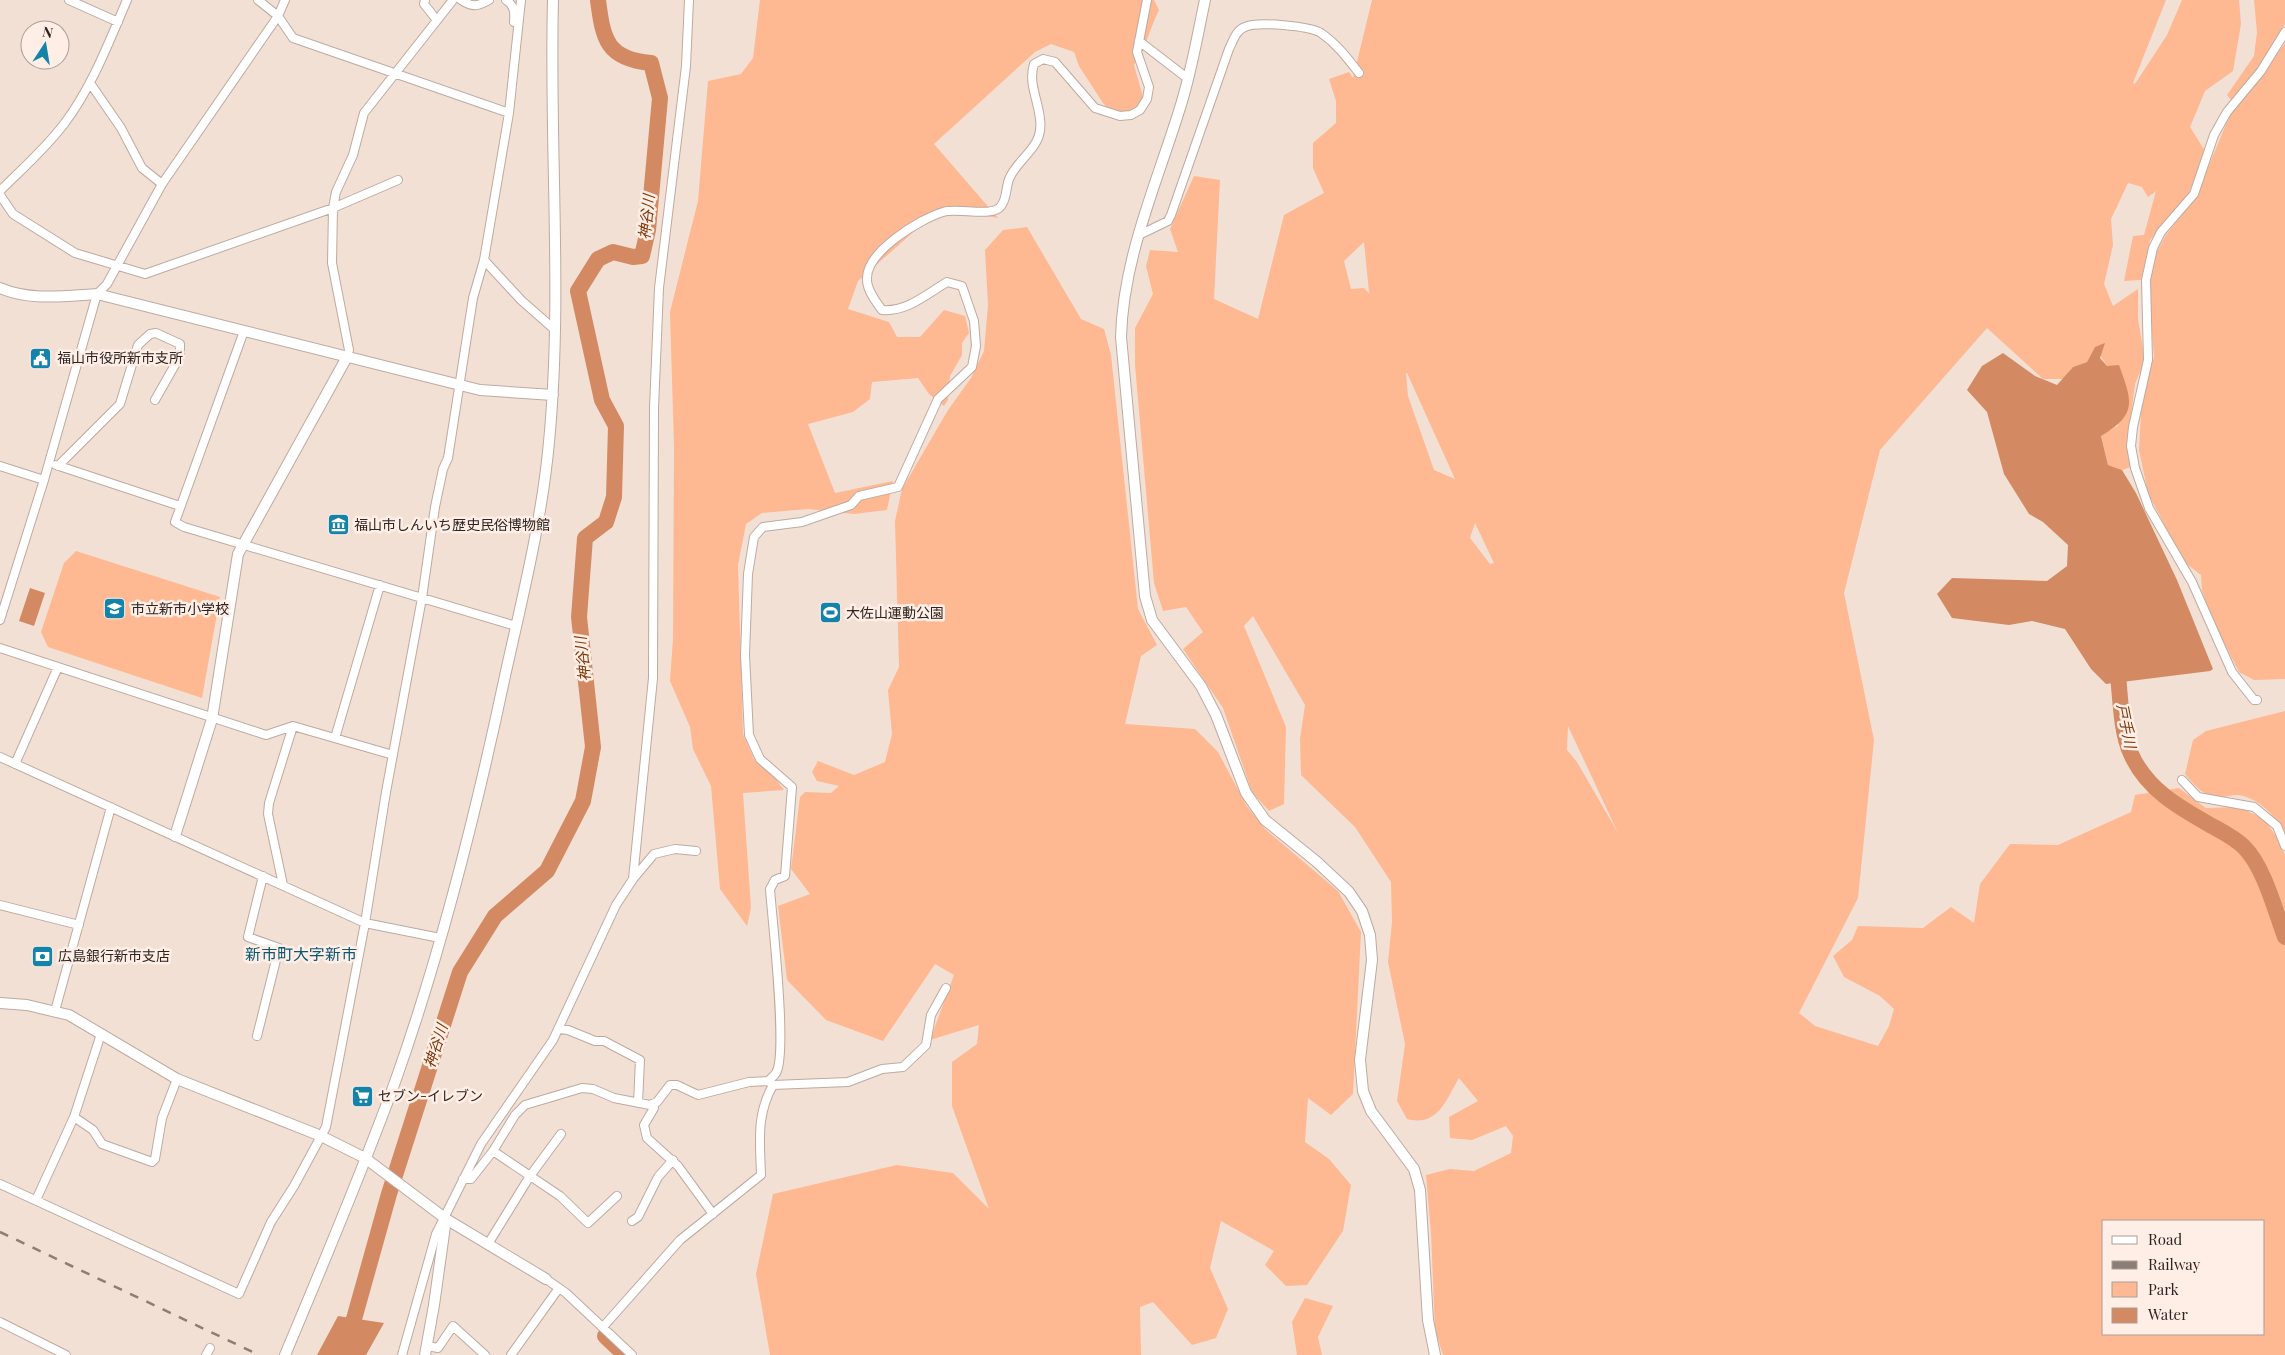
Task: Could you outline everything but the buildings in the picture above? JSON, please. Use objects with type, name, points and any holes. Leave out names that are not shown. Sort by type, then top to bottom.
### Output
[{"type":"street","points":[[69,0],[118,22]]},
{"type":"street","points":[[0,191],[44,149],[65,122],[90,83],[127,0]]},
{"type":"street","points":[[258,0],[278,16],[293,38],[509,113]]},
{"type":"street","points":[[0,620],[44,480],[97,294],[107,284],[162,184],[278,16],[285,0]]},
{"type":"street","points":[[425,0],[424,4],[436,19]]},
{"type":"street","points":[[175,836],[212,719],[238,554],[311,426],[349,350],[332,263],[332,208],[336,192],[353,155],[364,113],[396,75],[436,19],[453,0]]},
{"type":"street","points":[[461,0],[471,6],[480,6],[488,0]]},
{"type":"street","points":[[506,0],[511,3],[515,13],[514,27],[518,28]]},
{"type":"street","points":[[0,1184],[239,1294],[271,1222],[294,1186],[315,1144],[322,1136],[334,1088],[365,923],[422,598],[435,507],[443,469],[448,458],[473,298],[484,260],[509,113],[521,0]]},
{"type":"street","points":[[285,1355],[347,1208],[396,1080],[440,938],[482,784],[540,509],[553,396],[555,330],[553,0]]},
{"type":"street","points":[[632,879],[653,678],[654,408],[659,288],[686,66],[689,0]]},
{"type":"street","points":[[603,1326],[680,1240],[761,1175],[760,1118],[763,1101],[776,1073],[780,1056],[778,980],[770,889],[775,880],[786,876],[792,787],[760,759],[749,734],[745,656],[748,574],[754,537],[763,527],[802,522],[851,505],[859,496],[898,487],[938,399],[972,367],[976,346],[974,321],[962,286],[947,282],[907,306],[894,311],[882,310],[867,281],[868,269],[878,254],[902,234],[932,215],[949,210],[990,212],[998,210],[1002,206],[1010,178],[1039,141],[1041,120],[1030,78],[1034,64],[1043,59],[1055,62],[1089,103],[1102,111],[1126,116],[1140,110],[1147,99],[1149,87],[1138,60],[1139,41],[1147,0]]},
{"type":"street","points":[[1205,0],[1180,108],[1139,235],[1122,308],[1121,338],[1145,596],[1152,620],[1202,686],[1216,715],[1246,793],[1265,820],[1317,862],[1349,892],[1362,911],[1370,935],[1372,960],[1360,1060],[1362,1091],[1371,1111],[1414,1169],[1420,1190],[1428,1320],[1435,1355]]},
{"type":"street","points":[[1139,235],[1168,221],[1229,49],[1237,32],[1243,27],[1252,25],[1281,26],[1320,32],[1336,45],[1360,73]]},
{"type":"street","points":[[2257,700],[2254,700],[2232,672],[2192,582],[2150,508],[2135,468],[2131,446],[2133,427],[2148,360],[2146,280],[2153,248],[2161,232],[2194,194],[2214,135],[2226,112],[2261,71],[2285,32]]},
{"type":"street","points":[[1139,41],[1187,78]]},
{"type":"street","points":[[90,83],[121,128],[142,168],[162,184]]},
{"type":"street","points":[[0,195],[13,214],[75,253],[145,274],[332,208],[398,180]]},
{"type":"street","points":[[484,260],[522,300],[555,330]]},
{"type":"street","points":[[0,288],[13,293],[43,298],[97,294],[480,390],[553,396]]},
{"type":"street","points":[[244,331],[175,522],[184,527],[516,626]]},
{"type":"street","points":[[58,466],[120,404],[138,345],[150,334],[156,333],[180,344],[180,356],[155,400]]},
{"type":"street","points":[[49,463],[180,506]]},
{"type":"street","points":[[0,466],[44,480]]},
{"type":"street","points":[[335,738],[380,586]]},
{"type":"street","points":[[0,648],[212,719],[266,735],[294,726],[393,755]]},
{"type":"street","points":[[15,764],[58,667]]},
{"type":"street","points":[[283,885],[269,808],[294,726]]},
{"type":"street","points":[[0,757],[365,923],[440,938]]},
{"type":"street","points":[[2182,780],[2198,797],[2254,807],[2277,826],[2285,846]]},
{"type":"street","points":[[55,1011],[80,925],[110,807]]},
{"type":"street","points":[[402,1355],[436,1234],[446,1219],[463,1179],[481,1144],[554,1040],[616,905],[632,879],[654,854],[675,849],[696,851]]},
{"type":"street","points":[[257,1036],[279,948],[248,937],[263,876]]},
{"type":"street","points":[[0,905],[80,925]]},
{"type":"street","points":[[463,1179],[471,1179],[493,1151],[515,1115],[524,1105],[582,1088],[594,1089],[614,1098],[653,1104],[657,1102],[670,1085],[677,1085],[698,1095],[749,1082],[848,1082],[882,1069],[903,1067],[926,1046],[931,1015],[946,988]]},
{"type":"street","points":[[0,1002],[27,1005],[69,1015],[177,1079],[322,1136],[365,1158],[446,1219],[559,1288],[603,1326],[632,1355]]},
{"type":"street","points":[[558,1029],[568,1030],[594,1041],[604,1041],[640,1060],[638,1103]]},
{"type":"street","points":[[36,1200],[74,1116],[101,1034]]},
{"type":"street","points":[[74,1116],[93,1130],[102,1144],[152,1162],[155,1159],[162,1118],[177,1079]]},
{"type":"street","points":[[653,1104],[654,1108],[644,1125],[647,1138],[672,1160],[688,1178],[714,1214]]},
{"type":"street","points":[[488,1244],[530,1176],[561,1134]]},
{"type":"street","points":[[493,1151],[560,1196],[588,1223],[617,1196]]},
{"type":"street","points":[[632,1222],[638,1217],[658,1177],[672,1160]]},
{"type":"street","points":[[446,1219],[426,1350],[438,1348],[453,1326],[485,1355]]},
{"type":"street","points":[[511,1355],[559,1288]]},
{"type":"street","points":[[0,1322],[66,1355]]},
{"type":"green space","points":[[760,0],[1154,0],[1159,10],[1142,52],[1134,65],[1143,97],[1139,116],[1126,119],[1110,111],[1079,66],[1074,52],[1051,44],[1035,52],[934,144],[998,218],[955,211],[927,220],[858,281],[848,309],[889,322],[897,337],[920,337],[944,310],[965,316],[969,333],[962,343],[962,355],[950,376],[948,400],[944,406],[929,394],[918,378],[872,382],[870,399],[853,412],[808,424],[835,493],[893,481],[887,510],[854,514],[808,509],[762,513],[746,524],[738,565],[743,734],[754,759],[775,778],[784,790],[743,793],[751,908],[747,926],[720,889],[711,786],[693,749],[690,727],[670,681],[673,639],[674,447],[670,312],[698,201],[708,81],[741,74],[753,58]]},
{"type":"green space","points":[[1372,0],[2166,0],[2133,83],[2135,84],[2167,35],[2182,0],[2239,0],[2241,24],[2233,71],[2205,91],[2190,127],[2205,151],[2189,193],[2150,240],[2141,280],[2124,281],[2133,236],[2144,235],[2156,191],[2148,197],[2142,187],[2128,183],[2111,219],[2113,245],[2104,284],[2113,306],[2138,289],[2138,319],[2145,360],[2135,384],[2129,430],[2131,467],[2122,470],[2108,465],[2101,435],[2118,426],[2107,366],[2095,347],[2087,362],[2073,367],[2063,379],[2043,379],[1987,328],[1880,450],[1844,593],[1874,740],[1858,898],[1799,1013],[1815,1026],[1878,1046],[1889,1026],[1894,1009],[1880,996],[1844,977],[1833,956],[1852,940],[1858,926],[1923,928],[1951,907],[1974,923],[1980,884],[2010,844],[2058,845],[2131,812],[2135,795],[2179,788],[2206,808],[2239,807],[2264,819],[2278,839],[2285,855],[2285,1355],[1443,1355],[1435,1330],[1431,1233],[1426,1175],[1450,1169],[1474,1171],[1511,1153],[1513,1136],[1506,1126],[1472,1140],[1450,1138],[1449,1117],[1478,1101],[1459,1078],[1440,1110],[1426,1119],[1407,1119],[1397,1101],[1405,1044],[1388,962],[1392,922],[1391,882],[1355,827],[1301,775],[1300,739],[1305,705],[1253,616],[1244,626],[1286,727],[1284,804],[1269,811],[1252,792],[1223,708],[1183,649],[1203,632],[1186,607],[1163,611],[1154,583],[1135,365],[1135,328],[1153,294],[1146,266],[1150,250],[1178,252],[1170,229],[1194,176],[1220,180],[1214,299],[1258,319],[1284,215],[1324,193],[1313,168],[1313,143],[1336,123],[1336,101],[1329,79],[1349,72],[1353,78]],"holes":[[[1364,242],[1369,292],[1370,294],[1364,288],[1351,289],[1344,261]],[[1407,373],[1455,479],[1434,470],[1408,396]],[[1475,523],[1494,563],[1490,564],[1470,538]],[[1568,726],[1618,833],[1577,762],[1567,750]]]},
{"type":"green space","points":[[2254,0],[2285,0],[2285,24],[2261,67],[2232,101],[2227,95],[2254,56],[2257,32]]},
{"type":"green space","points":[[2285,43],[2285,679],[2254,680],[2239,672],[2214,623],[2202,591],[2201,575],[2184,562],[2148,493],[2139,450],[2142,395],[2154,357],[2148,284],[2153,259],[2166,235],[2195,198],[2230,115]]},
{"type":"green space","points":[[1027,227],[1081,319],[1104,329],[1111,355],[1138,609],[1157,645],[1141,656],[1125,724],[1195,729],[1218,752],[1246,805],[1265,829],[1338,891],[1361,932],[1353,1094],[1331,1115],[1308,1098],[1305,1142],[1329,1159],[1351,1185],[1343,1231],[1307,1285],[1286,1286],[1265,1265],[1274,1251],[1221,1221],[1210,1268],[1228,1309],[1216,1338],[1192,1345],[1153,1302],[1140,1307],[1141,1355],[770,1355],[756,1274],[773,1194],[897,1165],[953,1173],[989,1209],[952,1106],[952,1062],[977,1044],[979,1025],[930,1040],[954,975],[935,964],[883,1041],[826,1020],[787,980],[778,906],[810,894],[791,869],[800,797],[805,792],[831,793],[839,786],[817,781],[812,772],[818,761],[854,775],[885,762],[892,734],[888,690],[899,667],[895,521],[902,489],[948,410],[971,378],[984,351],[988,305],[985,250],[1003,230]]},
{"type":"green space","points":[[76,551],[220,597],[202,698],[48,647],[41,632],[64,563]]},
{"type":"green space","points":[[2285,711],[2285,833],[2271,814],[2253,800],[2238,795],[2219,797],[2208,795],[2200,790],[2185,774],[2193,740],[2206,731]]},
{"type":"green space","points":[[1305,1298],[1333,1306],[1318,1337],[1322,1355],[1297,1355],[1292,1322]]},
{"type":"water","points":[[2105,343],[2100,358],[2107,366],[2119,365],[2129,397],[2129,406],[2121,421],[2101,436],[2108,465],[2122,470],[2136,493],[2177,580],[2213,669],[2210,671],[2106,684],[2091,669],[2065,629],[2032,621],[2009,625],[1952,618],[1937,594],[1952,578],[2047,581],[2067,566],[2068,545],[2043,522],[2029,514],[2004,474],[1987,412],[1967,390],[1982,366],[2003,353],[2035,376],[2057,385],[2073,367],[2087,362],[2095,347]]},
{"type":"water","points":[[30,588],[45,593],[34,626],[19,621]]},
{"type":"water","points":[[338,1316],[384,1323],[366,1355],[317,1355]]},
{"type":"waterway","name":"神谷川","points":[[335,1355],[354,1319],[389,1194],[460,972],[495,916],[547,871],[583,801],[593,747],[579,617],[585,538],[606,522],[614,497],[616,426],[602,400],[578,291],[598,259],[613,252],[633,257],[642,256],[648,230],[660,98],[651,63],[625,57],[616,52],[610,45],[602,26],[598,0]]},
{"type":"waterway","name":"戸手川","points":[[2116,660],[2124,732],[2127,744],[2138,767],[2155,788],[2166,797],[2229,835],[2244,847],[2263,877],[2285,937]]},
{"type":"waterway","points":[[605,1336],[625,1355]]},
{"type":"railway","points":[[0,1232],[259,1355]]},
{"type":"place","name":"福山市役所新市支所","points":[[41,358]]},
{"type":"place","name":"福山市しんいち歴史民俗博物館","points":[[338,525]]},
{"type":"place","name":"市立新市小学校","points":[[115,609]]},
{"type":"place","name":"大佐山運動公園","points":[[830,613]]},
{"type":"place","name":"広島銀行新市支店","points":[[42,956]]},
{"type":"place","name":"セブン-イレブン","points":[[362,1096]]},
{"type":"district","name":"新市町大字新市","points":[[301,954]]}]
